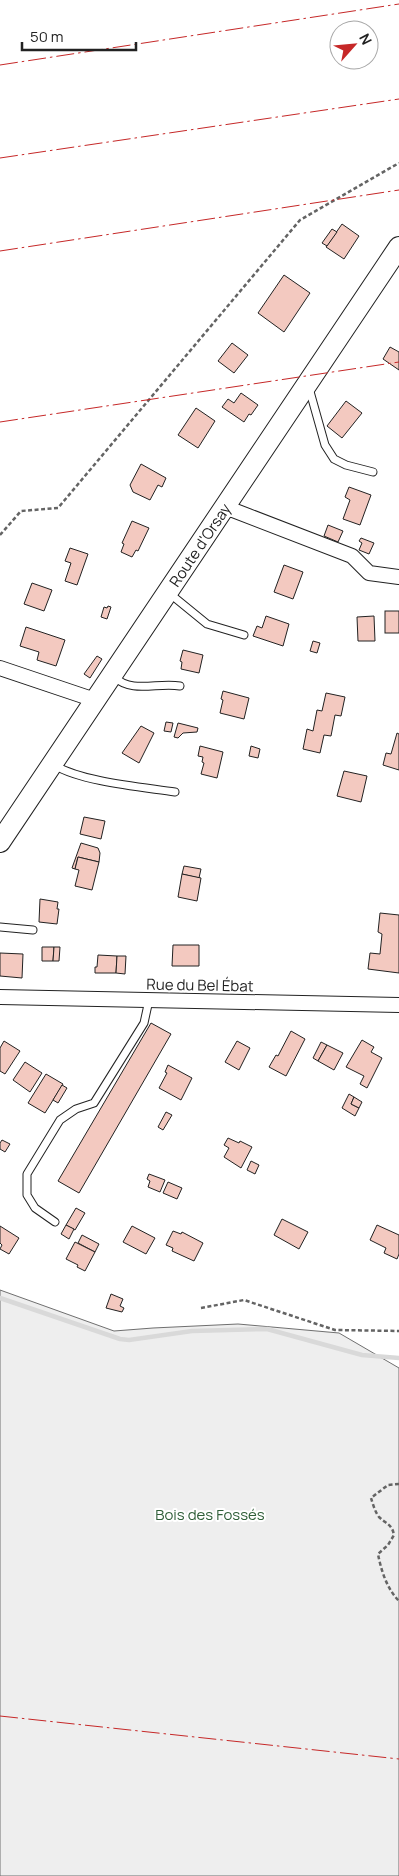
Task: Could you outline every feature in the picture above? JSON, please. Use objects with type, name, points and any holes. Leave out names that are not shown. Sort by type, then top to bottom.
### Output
[{"type":"main road","name":"Route d'Orsay","points":[[0,842],[399,247]]},
{"type":"street","points":[[225,508],[352,556],[369,573],[399,577]]},
{"type":"street","points":[[0,668],[95,700]]},
{"type":"street","name":"Rue du Bel Ébat","points":[[0,997],[399,1005]]},
{"type":"lane","points":[[308,383],[325,446],[334,459],[346,465],[373,472]]},
{"type":"lane","points":[[168,592],[207,624],[244,635]]},
{"type":"lane","points":[[112,675],[126,684],[141,688],[164,684],[180,686]]},
{"type":"lane","points":[[52,764],[63,770],[87,777],[175,792]]},
{"type":"lane","points":[[0,927],[33,930]]},
{"type":"lane","points":[[54,1222],[35,1208],[27,1195],[27,1174],[60,1120],[76,1109],[94,1103],[144,1023],[149,1000]]},
{"type":"path","points":[[0,535],[21,510],[58,508],[300,220],[399,163]]},
{"type":"path","points":[[201,1308],[244,1300],[335,1330],[399,1331]]},
{"type":"path","points":[[399,1484],[388,1485],[370,1498],[379,1516],[393,1529],[394,1535],[388,1545],[378,1554],[381,1570],[394,1596],[399,1601]]},
{"type":"green space","name":"Bois des Fossés","points":[[0,1290],[114,1331],[238,1324],[339,1333],[399,1368],[399,1876],[0,1876]]},
{"type":"building","points":[[342,224],[359,236],[344,259],[326,247]]},
{"type":"building","points":[[332,229],[337,232],[327,246],[322,243]]},
{"type":"building","points":[[284,275],[310,293],[284,332],[258,313]]},
{"type":"building","points":[[232,343],[248,355],[234,373],[218,361]]},
{"type":"building","points":[[390,347],[399,352],[399,370],[383,359]]},
{"type":"building","points":[[241,393],[258,405],[244,422],[222,407],[228,399],[234,403]]},
{"type":"building","points":[[346,401],[362,413],[342,438],[327,426]]},
{"type":"building","points":[[196,408],[215,421],[198,448],[178,435]]},
{"type":"building","points":[[141,464],[166,478],[162,487],[158,485],[150,500],[133,492],[130,485]]},
{"type":"building","points":[[349,487],[371,495],[360,525],[343,519],[350,500],[345,497]]},
{"type":"building","points":[[132,521],[149,528],[138,551],[136,550],[132,557],[121,552],[124,544],[122,543]]},
{"type":"building","points":[[328,525],[343,531],[338,542],[324,536]]},
{"type":"building","points":[[361,538],[374,543],[369,554],[359,550],[362,543],[359,541]]},
{"type":"building","points":[[70,548],[88,554],[77,585],[65,581],[71,563],[65,561]]},
{"type":"building","points":[[284,565],[303,572],[293,599],[274,592]]},
{"type":"building","points":[[32,583],[52,590],[44,611],[24,604]]},
{"type":"building","points":[[108,606],[111,607],[107,619],[101,617],[104,607],[107,608]]},
{"type":"building","points":[[385,611],[399,611],[399,633],[385,633]]},
{"type":"building","points":[[266,616],[289,624],[283,646],[253,636],[257,626],[262,628]]},
{"type":"building","points":[[374,616],[375,641],[358,641],[357,617]]},
{"type":"building","points":[[26,627],[65,640],[56,666],[37,660],[39,652],[20,646]]},
{"type":"building","points":[[313,641],[320,643],[317,653],[310,651]]},
{"type":"building","points":[[183,650],[203,655],[199,673],[181,669],[182,662],[180,661]]},
{"type":"building","points":[[97,656],[102,659],[90,678],[84,674]]},
{"type":"building","points":[[223,691],[249,698],[244,719],[220,713]]},
{"type":"building","points":[[326,693],[345,697],[341,716],[335,715],[331,736],[324,735],[320,753],[303,749],[307,729],[313,731],[317,710],[322,711]]},
{"type":"building","points":[[166,722],[173,723],[171,732],[164,731]]},
{"type":"building","points":[[178,723],[198,728],[197,732],[183,733],[178,738],[174,737]]},
{"type":"building","points":[[141,726],[154,733],[139,763],[122,753]]},
{"type":"building","points":[[397,733],[399,734],[399,770],[383,765],[386,753],[391,754]]},
{"type":"building","points":[[200,746],[223,752],[217,778],[201,774],[204,763],[202,762],[203,757],[198,756]]},
{"type":"building","points":[[251,746],[260,749],[258,758],[249,756]]},
{"type":"building","points":[[344,771],[367,776],[361,802],[337,796]]},
{"type":"building","points":[[84,817],[105,821],[101,839],[80,834]]},
{"type":"building","points":[[81,843],[98,848],[100,853],[99,862],[78,857],[75,869],[72,868]]},
{"type":"building","points":[[78,857],[99,862],[92,890],[75,886],[79,870],[75,869]]},
{"type":"building","points":[[184,866],[201,869],[199,878],[182,874]]},
{"type":"building","points":[[182,874],[201,878],[197,901],[178,897]]},
{"type":"building","points":[[40,899],[58,902],[57,924],[39,922]]},
{"type":"building","points":[[380,913],[399,915],[399,973],[368,969],[370,953],[380,954],[382,934],[378,932]]},
{"type":"building","points":[[173,945],[199,945],[199,966],[172,966]]},
{"type":"building","points":[[42,947],[54,947],[53,961],[42,961]]},
{"type":"building","points":[[54,947],[60,947],[59,961],[53,961]]},
{"type":"building","points":[[0,953],[23,954],[22,978],[0,976]]},
{"type":"building","points":[[98,955],[117,956],[116,973],[95,973]]},
{"type":"building","points":[[117,956],[126,956],[125,974],[116,973]]},
{"type":"building","points":[[151,1023],[171,1034],[79,1193],[58,1181]]},
{"type":"building","points":[[291,1031],[305,1039],[286,1076],[269,1067],[276,1055],[278,1056]]},
{"type":"building","points":[[362,1040],[374,1047],[371,1052],[382,1058],[367,1088],[360,1084],[364,1076],[346,1067]]},
{"type":"building","points":[[4,1041],[20,1051],[5,1074],[0,1071],[0,1048]]},
{"type":"building","points":[[237,1041],[250,1048],[239,1070],[225,1062]]},
{"type":"building","points":[[321,1042],[327,1045],[318,1061],[313,1058]]},
{"type":"building","points":[[327,1045],[343,1053],[334,1070],[318,1061]]},
{"type":"building","points":[[25,1062],[42,1073],[30,1092],[13,1080]]},
{"type":"building","points":[[168,1065],[192,1078],[181,1100],[159,1088],[167,1073],[165,1072]]},
{"type":"building","points":[[46,1074],[63,1084],[45,1113],[28,1103]]},
{"type":"building","points":[[62,1085],[67,1088],[58,1103],[53,1100]]},
{"type":"building","points":[[349,1094],[354,1097],[351,1104],[359,1108],[355,1116],[342,1108]]},
{"type":"building","points":[[354,1097],[362,1102],[359,1108],[351,1104]]},
{"type":"building","points":[[166,1112],[172,1115],[163,1130],[158,1127]]},
{"type":"building","points":[[228,1138],[252,1147],[241,1168],[224,1157],[229,1148],[224,1145]]},
{"type":"building","points":[[2,1140],[10,1144],[5,1152],[0,1149]]},
{"type":"building","points":[[251,1161],[259,1165],[255,1174],[247,1170]]},
{"type":"building","points":[[149,1174],[165,1180],[160,1192],[148,1187],[150,1181],[147,1179]]},
{"type":"building","points":[[168,1182],[182,1188],[177,1199],[163,1193]]},
{"type":"building","points":[[76,1208],[85,1213],[75,1230],[66,1225]]},
{"type":"building","points":[[282,1219],[308,1232],[299,1249],[274,1235]]},
{"type":"building","points":[[66,1225],[74,1229],[69,1239],[61,1234]]},
{"type":"building","points":[[377,1225],[399,1235],[399,1254],[397,1259],[384,1253],[386,1248],[370,1240]]},
{"type":"building","points":[[0,1226],[19,1238],[9,1254],[0,1249],[2,1245],[0,1243]]},
{"type":"building","points":[[132,1226],[155,1238],[146,1254],[123,1242]]},
{"type":"building","points":[[173,1231],[181,1234],[182,1232],[203,1243],[194,1261],[172,1251],[173,1248],[166,1245]]},
{"type":"building","points":[[82,1235],[99,1244],[95,1252],[78,1243]]},
{"type":"building","points":[[75,1242],[95,1252],[85,1271],[66,1259]]},
{"type":"building","points":[[111,1294],[123,1299],[120,1306],[124,1308],[122,1312],[106,1308]]},
{"type":"waterway","points":[[0,1298],[120,1339],[129,1340],[192,1331],[267,1329],[362,1355],[399,1358]]},
{"type":"power","points":[[0,65],[399,4]]},
{"type":"power","points":[[0,158],[399,99]]},
{"type":"power","points":[[0,251],[399,190]]},
{"type":"power","points":[[0,422],[399,362]]},
{"type":"power","points":[[0,1716],[399,1759]]}]
